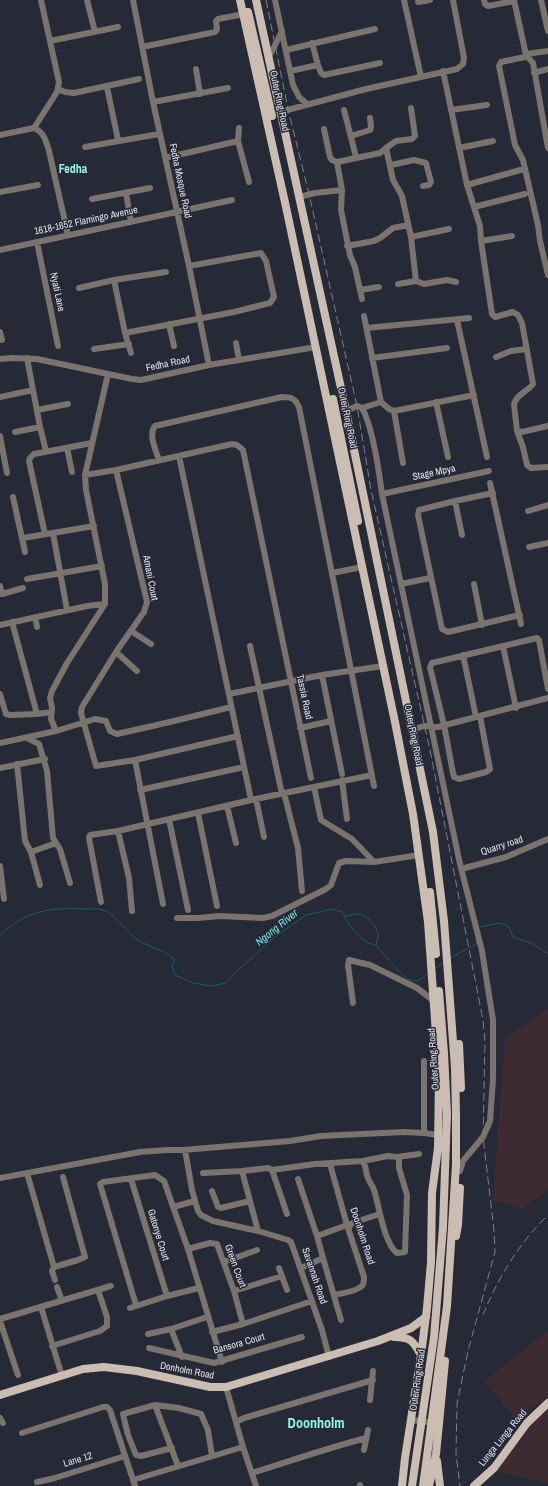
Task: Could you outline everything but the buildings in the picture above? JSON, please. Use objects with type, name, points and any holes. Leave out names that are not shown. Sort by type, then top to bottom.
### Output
[{"type":"main road","points":[[240,0],[295,239],[413,814],[427,918],[434,957],[436,991]]},
{"type":"main road","name":"Outer Ring Road","points":[[246,0],[295,239],[344,453],[393,689],[418,822],[432,910],[434,957]]},
{"type":"main road","name":"Outer Ring Road","points":[[256,0],[346,411],[412,730],[432,832],[446,950],[455,1068],[456,1115],[451,1249],[444,1336],[423,1486]]},
{"type":"main road","points":[[413,814],[418,822]]},
{"type":"main road","points":[[427,918],[432,910]]},
{"type":"main road","name":"Outer Ring Road","points":[[402,1486],[405,1458],[414,1420],[431,1262],[438,1148],[439,1076],[434,1001],[436,991]]},
{"type":"main road","name":"Outer Ring Road","points":[[412,1486],[434,1337],[443,1227],[447,1114],[444,1054],[436,991]]},
{"type":"main road","name":"Outer Ring Road","points":[[429,1486],[436,1454],[436,1423],[444,1384],[460,1171],[461,1066],[457,1027],[452,1019]]},
{"type":"main road","points":[[391,1337],[411,1328],[426,1318]]},
{"type":"main road","points":[[391,1337],[403,1337],[411,1340],[422,1355]]},
{"type":"main road","name":"Donholm Road","points":[[0,1395],[92,1368],[110,1367],[137,1371],[210,1387],[226,1387],[391,1337]]},
{"type":"main road","name":"Lunga Lunga Road","points":[[474,1486],[494,1468],[527,1423],[548,1403]]},
{"type":"main road","points":[[436,1454],[440,1486]]},
{"type":"street","points":[[34,128],[58,89],[59,82],[41,0]]},
{"type":"street","points":[[87,0],[95,32]]},
{"type":"street","name":"Fedha Mosque Road","points":[[133,0],[159,134],[189,266],[209,366]]},
{"type":"street","points":[[276,0],[293,84],[299,97],[308,104]]},
{"type":"street","points":[[404,0],[421,77]]},
{"type":"street","points":[[418,2],[430,0]]},
{"type":"street","points":[[280,112],[366,89],[457,69],[463,64],[464,58],[453,0]]},
{"type":"street","points":[[484,0],[485,4],[488,6],[514,1],[526,55],[532,63],[548,148]]},
{"type":"street","points":[[541,0],[548,31]]},
{"type":"street","points":[[142,47],[215,32],[217,29],[216,21],[218,19],[244,14]]},
{"type":"street","points":[[50,41],[118,27]]},
{"type":"street","points":[[286,50],[375,29]]},
{"type":"street","points":[[268,59],[282,31]]},
{"type":"street","points":[[312,43],[318,65],[321,73],[324,75],[380,64]]},
{"type":"street","points":[[548,51],[526,55],[525,57],[501,62],[499,64],[515,145],[523,160],[538,225],[545,245],[548,275]]},
{"type":"street","points":[[290,71],[318,65]]},
{"type":"street","points":[[534,73],[548,69]]},
{"type":"street","points":[[196,70],[200,94]]},
{"type":"street","points":[[443,71],[467,185],[480,226],[492,314],[495,317],[513,312],[518,316],[522,323],[534,384],[528,391],[519,395],[515,401],[517,431],[523,447],[527,465],[531,468],[548,467]]},
{"type":"street","points":[[58,89],[64,92],[74,93],[139,80]]},
{"type":"street","points":[[106,87],[118,140]]},
{"type":"street","points":[[153,102],[228,88]]},
{"type":"street","points":[[451,110],[487,105]]},
{"type":"street","points":[[324,129],[332,160],[337,162],[380,153],[396,141],[412,139],[415,136],[410,108]]},
{"type":"street","points":[[344,110],[356,157]]},
{"type":"street","points":[[351,136],[370,130],[370,118]]},
{"type":"street","points":[[0,135],[34,128],[39,130],[46,140],[68,235]]},
{"type":"street","points":[[238,128],[238,141],[249,182]]},
{"type":"street","points":[[86,147],[118,140],[159,134]]},
{"type":"street","points":[[165,158],[238,141]]},
{"type":"street","points":[[459,148],[493,141]]},
{"type":"street","points":[[386,148],[391,165],[393,180],[402,196],[411,237],[416,281]]},
{"type":"street","points":[[391,165],[414,160],[426,163],[431,182],[429,185],[423,186]]},
{"type":"street","points":[[337,162],[342,190],[341,210],[351,260],[356,267],[362,299]]},
{"type":"street","points":[[467,185],[524,169]]},
{"type":"street","points":[[0,192],[38,185]]},
{"type":"street","points":[[92,199],[150,188]]},
{"type":"street","points":[[299,197],[315,193],[342,190]]},
{"type":"street","points":[[126,193],[131,222]]},
{"type":"street","points":[[474,207],[525,194]]},
{"type":"street","name":"1618-1652 Flamingo Avenue","points":[[0,250],[232,200]]},
{"type":"street","points":[[348,246],[374,241],[393,228],[408,225]]},
{"type":"street","points":[[411,237],[449,229]]},
{"type":"street","points":[[481,241],[512,236]]},
{"type":"street","name":"Nyati Lane","points":[[37,242],[58,346]]},
{"type":"street","points":[[125,333],[270,304],[274,297],[266,261],[263,255],[259,253],[189,266]]},
{"type":"street","points":[[79,288],[114,280],[166,272]]},
{"type":"street","points":[[114,280],[125,333],[131,353]]},
{"type":"street","points":[[398,284],[416,281],[424,284],[446,280],[456,282]]},
{"type":"street","points":[[360,290],[379,287]]},
{"type":"street","points":[[364,316],[381,402],[389,409],[394,411],[474,395]]},
{"type":"street","points":[[367,328],[469,318]]},
{"type":"street","points":[[457,320],[487,457]]},
{"type":"street","points":[[169,324],[174,346]]},
{"type":"street","points":[[0,332],[2,340]]},
{"type":"street","points":[[236,343],[240,360]]},
{"type":"street","points":[[94,349],[129,344]]},
{"type":"street","name":"Fedha Road","points":[[0,359],[27,358],[45,360],[135,380],[142,380],[240,360],[316,347]]},
{"type":"street","points":[[372,358],[447,348]]},
{"type":"street","points":[[496,357],[511,351],[527,349]]},
{"type":"street","points":[[27,358],[46,451]]},
{"type":"street","points":[[56,731],[52,723],[50,698],[52,691],[67,663],[106,604],[102,566],[86,490],[86,475],[108,374]]},
{"type":"street","points":[[0,397],[33,390]]},
{"type":"street","points":[[159,460],[154,446],[152,432],[154,426],[282,397],[293,398],[299,407],[374,786]]},
{"type":"street","points":[[346,411],[357,406],[362,408],[381,402]]},
{"type":"street","points":[[436,402],[448,456]]},
{"type":"street","points":[[37,410],[68,404]]},
{"type":"street","points":[[362,408],[367,418],[380,476],[382,494],[461,869],[484,963],[494,1033],[490,1121],[483,1137],[463,1161],[460,1171]]},
{"type":"street","points":[[394,411],[403,463]]},
{"type":"street","points":[[517,431],[522,432],[548,426]]},
{"type":"street","points":[[15,432],[40,427]]},
{"type":"street","points":[[0,436],[7,473]]},
{"type":"street","points":[[45,534],[29,461],[31,456],[46,451],[92,443]]},
{"type":"street","name":"Tassia Road","points":[[86,475],[116,470],[232,444],[237,445],[243,450],[311,778]]},
{"type":"street","points":[[67,448],[72,472]]},
{"type":"street","points":[[180,456],[244,767],[264,837]]},
{"type":"street","name":"Amani Court","points":[[116,470],[147,602],[144,612],[83,703],[81,712],[85,721],[91,753],[96,766],[135,760]]},
{"type":"street","name":"Stage Mpya","points":[[382,494],[489,471]]},
{"type":"street","points":[[490,483],[521,624]]},
{"type":"street","points":[[492,493],[421,509],[418,512],[430,578],[442,629],[445,632],[520,616]]},
{"type":"street","points":[[13,497],[25,552]]},
{"type":"street","points":[[455,501],[462,536]]},
{"type":"street","points":[[528,511],[548,505]]},
{"type":"street","points":[[23,538],[94,526]]},
{"type":"street","points":[[53,534],[67,610]]},
{"type":"street","points":[[529,547],[548,543]]},
{"type":"street","points":[[27,579],[60,572],[102,566]]},
{"type":"street","points":[[332,573],[362,567]]},
{"type":"street","points":[[402,584],[430,578]]},
{"type":"street","points":[[474,584],[482,625]]},
{"type":"street","points":[[0,586],[1,594],[23,588]]},
{"type":"street","points":[[0,625],[67,610],[106,604]]},
{"type":"street","points":[[35,617],[37,627]]},
{"type":"street","points":[[12,622],[37,714]]},
{"type":"street","points":[[131,631],[151,644]]},
{"type":"street","points":[[463,655],[490,766],[489,771],[486,772],[459,778],[454,777],[444,725],[430,667],[432,663],[463,655],[538,639],[548,688]]},
{"type":"street","points":[[250,646],[283,793],[298,848],[302,891]]},
{"type":"street","points":[[503,646],[516,708]]},
{"type":"street","points":[[116,652],[137,671]]},
{"type":"street","points":[[229,694],[322,675],[383,666]]},
{"type":"street","points":[[322,675],[342,777],[347,819]]},
{"type":"street","points":[[0,694],[6,714],[10,716],[52,712]]},
{"type":"street","points":[[412,730],[424,726],[432,727],[444,725],[516,708],[548,698]]},
{"type":"street","points":[[0,743],[56,731],[95,719],[103,720],[108,724],[110,731],[117,734],[231,706]]},
{"type":"street","points":[[300,728],[331,721]]},
{"type":"street","points":[[163,904],[146,824],[135,760],[238,736]]},
{"type":"street","points":[[27,738],[39,744],[44,758],[47,771],[53,838],[60,849],[70,882]]},
{"type":"street","points":[[0,768],[44,758]]},
{"type":"street","points":[[17,764],[25,841],[31,852],[40,885]]},
{"type":"street","points":[[140,790],[244,767]]},
{"type":"street","points":[[101,902],[89,836],[118,831],[254,799],[314,787],[342,777],[372,775]]},
{"type":"street","points":[[314,787],[320,820],[352,839],[374,862]]},
{"type":"street","points":[[227,806],[236,843]]},
{"type":"street","points":[[198,813],[217,906]]},
{"type":"street","points":[[169,819],[188,910]]},
{"type":"street","points":[[118,831],[128,878],[132,911]]},
{"type":"street","name":"Quarry road","points":[[461,869],[506,857],[548,839]]},
{"type":"street","points":[[31,852],[56,843]]},
{"type":"street","points":[[177,918],[220,916],[263,918],[272,916],[326,889],[331,885],[339,862],[374,862],[419,855]]},
{"type":"street","points":[[0,866],[4,899]]},
{"type":"street","points":[[353,1003],[348,967],[348,962],[350,960],[370,964],[417,988],[434,1001]]},
{"type":"street","points":[[424,1061],[424,1133]]},
{"type":"street","points":[[0,1178],[140,1152],[185,1150],[290,1141],[321,1136],[404,1132],[438,1135]]},
{"type":"street","points":[[173,1207],[195,1201],[189,1178],[185,1150]]},
{"type":"street","points":[[203,1173],[268,1168],[272,1170],[315,1164],[363,1161],[388,1156],[419,1154]]},
{"type":"street","points":[[363,1161],[367,1168],[367,1174],[374,1188],[380,1214],[392,1249],[397,1253],[405,1252],[406,1195],[399,1168],[399,1159],[397,1156]]},
{"type":"street","name":"Doonholm Road","points":[[330,1164],[364,1276],[364,1284],[362,1287],[334,1295]]},
{"type":"street","points":[[272,1170],[287,1214]]},
{"type":"street","points":[[242,1171],[258,1232]]},
{"type":"street","points":[[27,1173],[54,1266],[52,1271],[55,1280]]},
{"type":"street","points":[[199,1288],[133,1306],[100,1185],[103,1182],[155,1175],[164,1181],[188,1249],[199,1288],[207,1317],[222,1362]]},
{"type":"street","points":[[54,1266],[85,1257],[63,1176]]},
{"type":"street","name":"Gatonye Court","points":[[131,1179],[167,1296]]},
{"type":"street","points":[[298,1179],[317,1236],[341,1320]]},
{"type":"street","points":[[212,1191],[218,1207],[222,1208],[250,1201]]},
{"type":"street","name":"Savannah Road","points":[[195,1201],[198,1211],[204,1218],[291,1242],[322,1330],[329,1357]]},
{"type":"street","points":[[434,1202],[457,1204]]},
{"type":"street","points":[[317,1236],[348,1227],[355,1222],[380,1214]]},
{"type":"street","name":"Green Court","points":[[188,1249],[214,1243],[219,1247],[234,1291],[243,1324]]},
{"type":"street","points":[[224,1262],[257,1250]]},
{"type":"street","points":[[301,1268],[323,1258]]},
{"type":"street","points":[[279,1268],[287,1290]]},
{"type":"street","points":[[234,1291],[282,1276]]},
{"type":"street","points":[[18,1375],[0,1320],[112,1286]]},
{"type":"street","points":[[57,1287],[62,1301]]},
{"type":"street","points":[[52,1346],[100,1331],[107,1326],[107,1318],[98,1290]]},
{"type":"street","points":[[212,1332],[243,1324],[312,1301]]},
{"type":"street","points":[[41,1307],[62,1376]]},
{"type":"street","points":[[148,1334],[171,1329],[207,1317]]},
{"type":"street","points":[[171,1329],[182,1357]]},
{"type":"street","name":"Bansora Court","points":[[149,1348],[182,1357],[214,1363],[222,1362],[253,1351],[302,1337]]},
{"type":"street","points":[[370,1400],[373,1371]]},
{"type":"street","points":[[236,1422],[244,1418],[373,1380]]},
{"type":"street","points":[[226,1387],[256,1486]]},
{"type":"street","points":[[155,1405],[178,1466]]},
{"type":"street","points":[[172,1448],[141,1456],[136,1455],[130,1442],[123,1414],[155,1405],[179,1408],[202,1414],[208,1430],[212,1456]]},
{"type":"street","points":[[22,1433],[105,1406],[110,1410],[134,1483],[178,1466],[243,1446]]},
{"type":"street","points":[[414,1420],[436,1423]]},
{"type":"street","points":[[364,1450],[368,1430]]},
{"type":"street","points":[[252,1473],[299,1459],[332,1447],[366,1438]]},
{"type":"street","name":"Lane 12","points":[[37,1482],[55,1478],[125,1456]]},
{"type":"shaded area","points":[[548,1008],[548,1190],[522,1209],[493,1200],[505,1039]]},
{"type":"shaded area","points":[[548,1331],[548,1397],[540,1404],[530,1408],[524,1413],[519,1414],[515,1419],[513,1419],[512,1414],[484,1381]]},
{"type":"shaded area","points":[[548,1409],[548,1483],[496,1471],[526,1426]]},
{"type":"waterway","name":"Ngong River","points":[[0,935],[19,921],[39,912],[60,909],[101,909],[120,922],[131,935],[138,940],[164,952],[175,960],[172,967],[175,975],[193,983],[211,986],[226,983],[272,939],[306,915],[332,909],[342,912],[356,933],[368,943],[376,946],[405,977],[410,980],[417,981],[428,974]]},
{"type":"waterway","points":[[344,916],[355,914],[368,918],[376,928],[378,935],[376,945]]},
{"type":"waterway","name":"Ngong River","points":[[480,927],[500,923],[509,927],[513,937],[533,944],[548,954]]},
{"type":"waterway","name":"Ngong River","points":[[450,958],[476,944],[477,941]]},
{"type":"waterway","name":"Ngong River","points":[[436,968],[443,963]]},
{"type":"railway","points":[[266,0],[288,109],[309,194],[357,406],[371,490],[430,750],[483,1020],[485,1041],[483,1137],[494,1230],[495,1252],[468,1351],[457,1403],[456,1454],[460,1486]]},
{"type":"railway","points":[[483,1315],[495,1288],[510,1262],[528,1237],[548,1215]]},
{"type":"district","name":"Fedha","points":[[73,170]]},
{"type":"district","name":"Doonholm","points":[[316,1424]]}]
